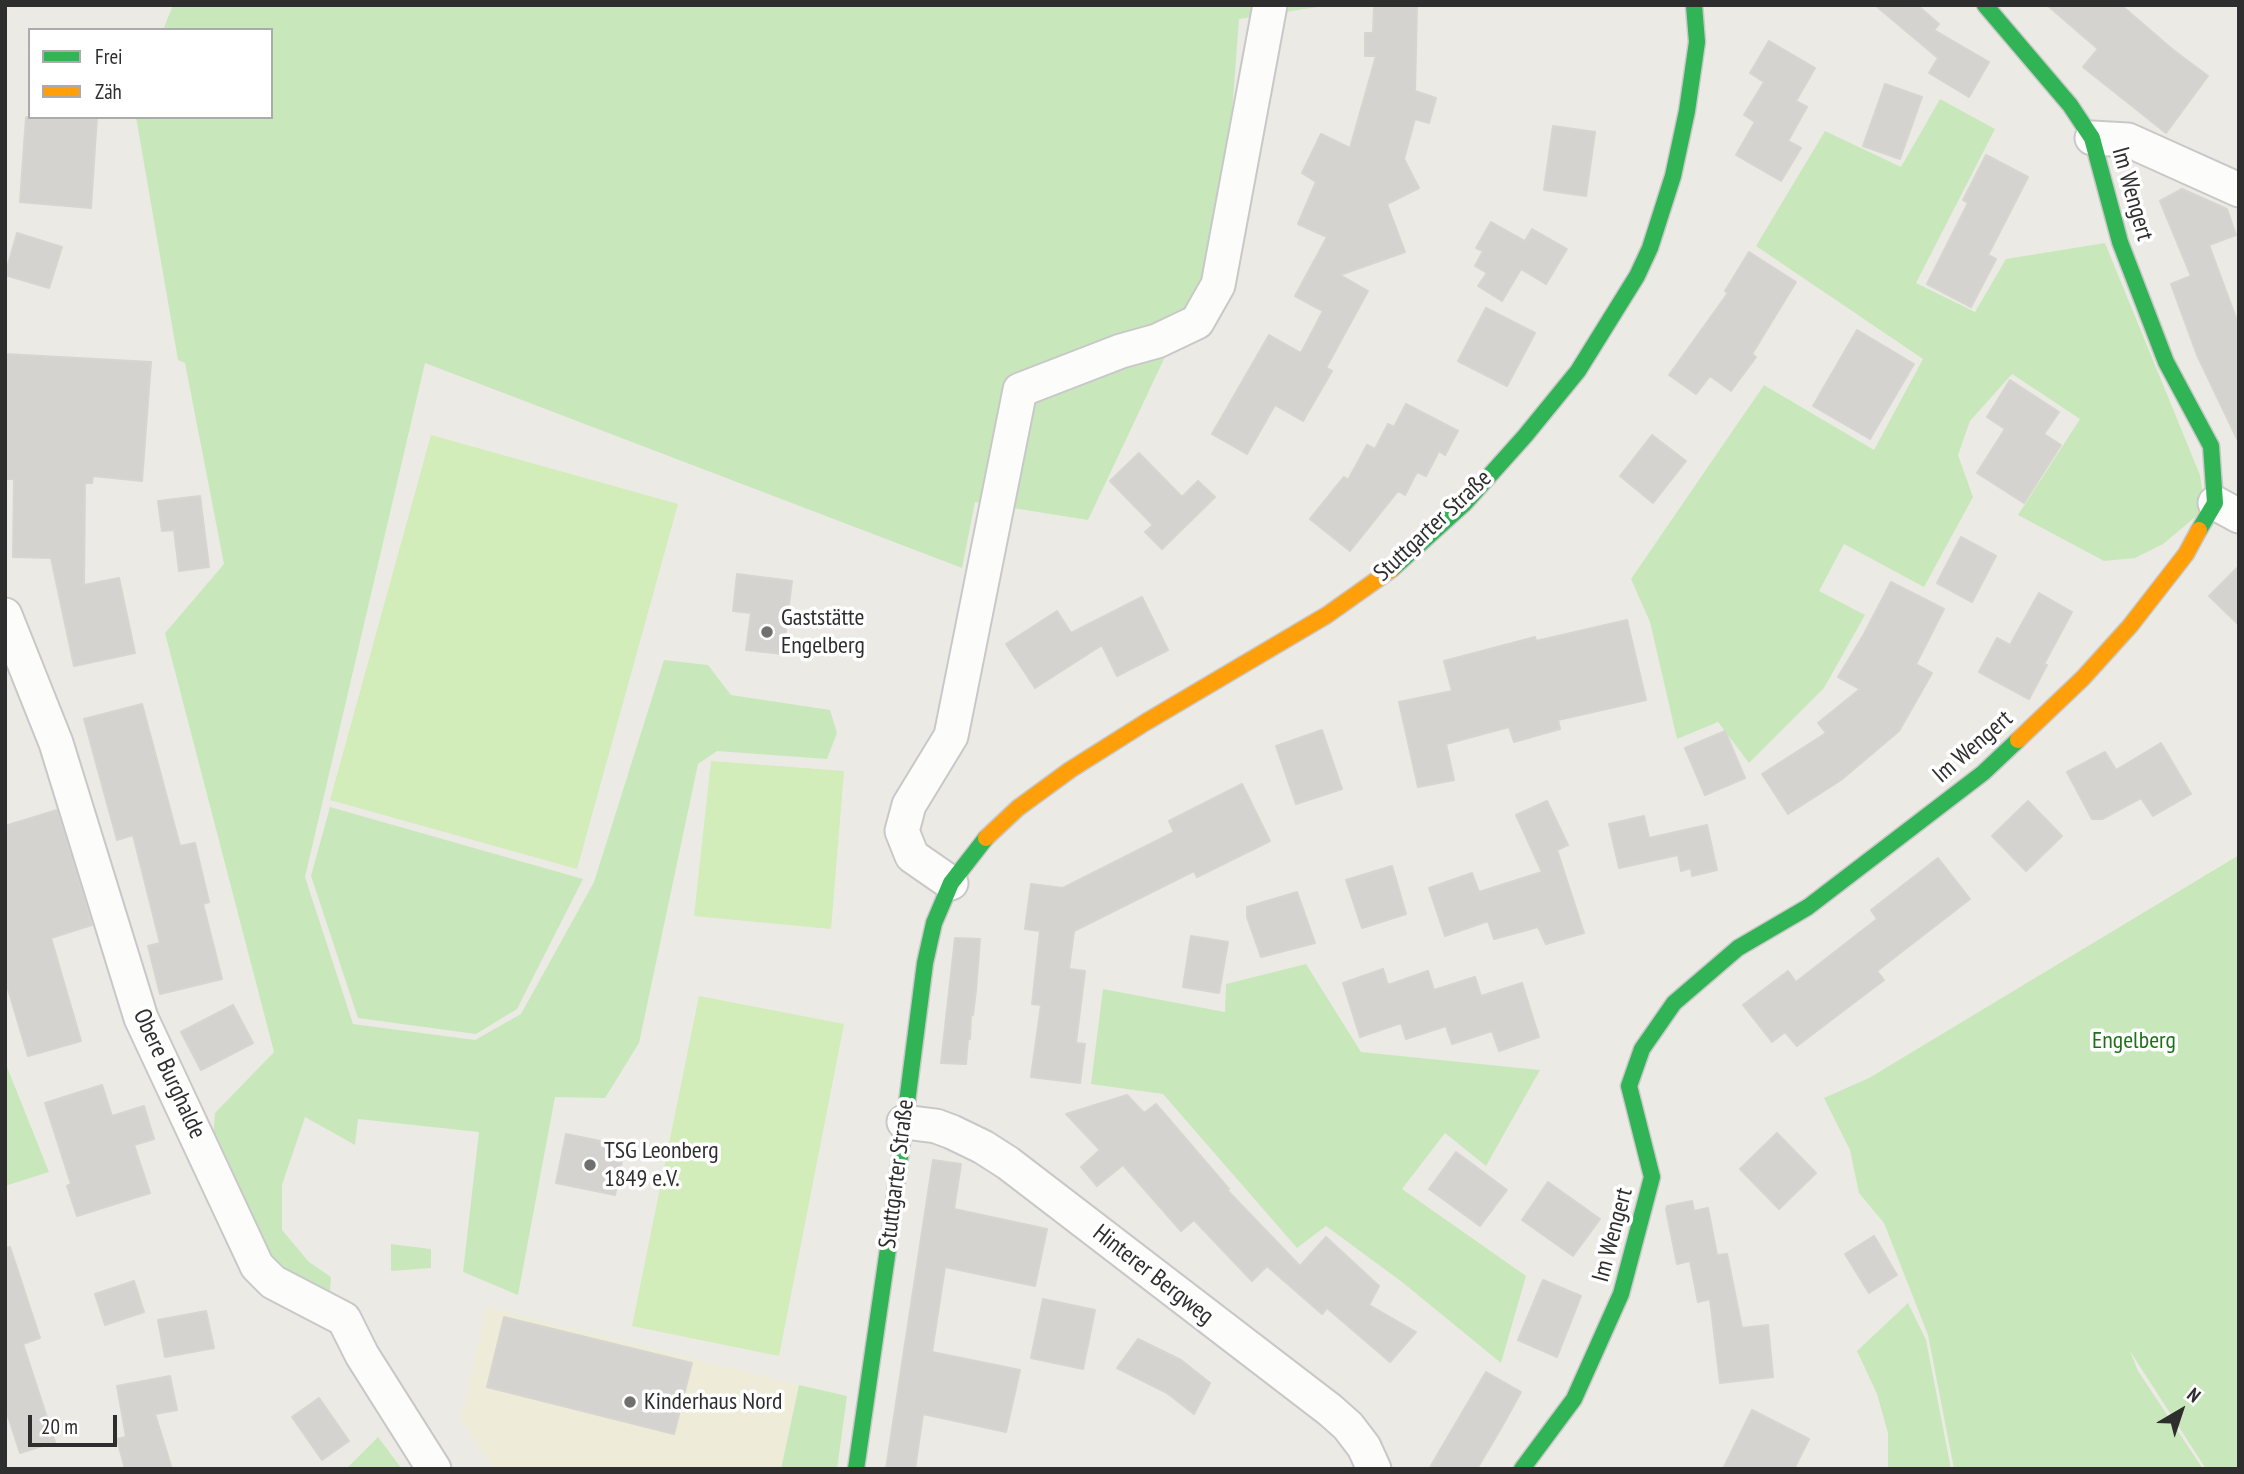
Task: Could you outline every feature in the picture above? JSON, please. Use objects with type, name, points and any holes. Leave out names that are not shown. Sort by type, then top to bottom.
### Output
[{"type":"street","points":[[951,883],[912,856],[902,831],[909,805],[951,736],[1020,390],[1121,351],[1157,341],[1197,322],[1218,285],[1270,5]]},
{"type":"street","name":"Stuttgarter Straße","points":[[856,1469],[925,963],[934,923],[951,883],[979,844],[1018,807],[1146,722],[1327,615],[1402,562],[1465,503],[1525,436],[1578,371],[1637,276],[1650,248],[1673,176],[1686,111],[1697,42],[1694,5]]},
{"type":"street","name":"Im Wengert","points":[[1522,1469],[1574,1399],[1621,1294],[1652,1177],[1629,1086],[1642,1049],[1674,1003],[1738,948],[1808,907],[1983,773],[2083,678],[2130,626],[2186,554],[2227,510],[2211,446],[2166,362],[2120,243],[2092,138],[2070,105],[1985,5]]},
{"type":"street","points":[[2092,138],[2128,140],[2239,190]]},
{"type":"street","name":"Obere Burghalde","points":[[5,615],[56,743],[141,1017],[257,1266],[273,1282],[344,1319],[362,1355],[434,1469]]},
{"type":"street","name":"Hinterer Bergweg","points":[[904,1122],[936,1126],[952,1132],[983,1147],[1007,1163],[1330,1410],[1348,1426],[1364,1447],[1374,1469]]},
{"type":"shaded area","name":"Kinderhaus Nord","points":[[487,1307],[799,1385],[781,1469],[494,1469],[461,1420]]},
{"type":"green space","points":[[173,5],[1331,5],[1239,19],[1223,234],[1088,520],[975,502],[962,568],[425,363],[305,877],[353,1024],[475,1040],[521,1014],[594,882],[664,660],[708,665],[731,695],[830,710],[837,733],[827,759],[717,751],[698,764],[639,1043],[605,1098],[555,1097],[518,1295],[463,1272],[479,1132],[358,1119],[355,1145],[305,1117],[282,1185],[282,1230],[309,1262],[331,1277],[330,1292],[288,1284],[255,1240],[213,1138],[215,1113],[274,1052],[165,633],[224,564],[185,363],[178,360],[136,119],[273,119],[273,28],[164,28]]},
{"type":"green space","points":[[1940,99],[1995,129],[1916,283],[1975,312],[2006,259],[2105,243],[2200,475],[2205,509],[2163,544],[2135,558],[2104,561],[2018,515],[2080,419],[2012,374],[1970,421],[1958,455],[1973,497],[1924,587],[1844,544],[1819,591],[1865,615],[1824,688],[1749,763],[1718,722],[1677,739],[1650,622],[1631,579],[1764,385],[1874,450],[1923,359],[1756,246],[1825,131],[1901,167]]},
{"type":"green space","points":[[431,435],[678,504],[577,869],[330,800]]},
{"type":"green space","points":[[711,761],[844,771],[831,929],[694,916]]},
{"type":"green space","points":[[330,807],[583,879],[517,1009],[476,1034],[358,1018],[311,876]]},
{"type":"green space","name":"Engelberg","points":[[2239,855],[2239,1469],[2206,1469],[2130,1351],[2138,1371],[2203,1469],[1954,1469],[1928,1335],[1884,1223],[1859,1193],[1850,1150],[1824,1098],[1869,1078]]},
{"type":"green space","points":[[1306,964],[1361,1052],[1540,1070],[1486,1166],[1445,1133],[1402,1189],[1526,1276],[1501,1363],[1402,1282],[1326,1226],[1297,1248],[1163,1094],[1091,1084],[1103,989],[1225,1012],[1226,984]]},
{"type":"green space","points":[[699,996],[844,1024],[779,1356],[632,1326]]},
{"type":"green space","points":[[5,1062],[49,1172],[5,1186]]},
{"type":"green space","points":[[391,1244],[431,1249],[431,1268],[391,1271]]},
{"type":"green space","points":[[1908,1303],[1926,1340],[1951,1469],[1888,1469],[1888,1433],[1877,1394],[1857,1351]]},
{"type":"green space","points":[[799,1385],[847,1396],[837,1469],[781,1469]]},
{"type":"green space","points":[[378,1437],[402,1469],[346,1469]]},
{"type":"building","points":[[1374,5],[1417,5],[1415,91],[1436,98],[1429,123],[1415,119],[1404,159],[1419,188],[1387,204],[1405,252],[1340,275],[1368,291],[1326,368],[1332,371],[1303,421],[1275,405],[1247,454],[1212,434],[1269,335],[1301,353],[1323,311],[1295,296],[1327,237],[1298,224],[1316,182],[1302,173],[1321,134],[1350,148],[1376,56],[1365,56],[1365,33],[1373,33]]},
{"type":"building","points":[[1875,5],[1917,5],[1939,24],[1934,30],[1989,62],[1969,97],[1929,73],[1938,58]]},
{"type":"building","points":[[2047,5],[2121,5],[2208,76],[2166,133],[2083,67],[2098,49]]},
{"type":"building","points":[[1769,41],[1815,68],[1796,101],[1807,107],[1788,141],[1801,148],[1781,181],[1736,155],[1755,122],[1744,115],[1764,82],[1750,73]]},
{"type":"building","points":[[1885,84],[1922,97],[1900,159],[1863,146]]},
{"type":"building","points":[[26,117],[97,119],[91,208],[20,202]]},
{"type":"building","points":[[1553,126],[1595,132],[1586,196],[1544,190]]},
{"type":"building","points":[[1986,155],[2028,177],[1988,255],[1996,259],[1971,307],[1927,284],[1968,203],[1963,200]]},
{"type":"building","points":[[2182,189],[2227,209],[2236,235],[2209,245],[2239,326],[2239,443],[2197,355],[2171,284],[2191,276],[2160,201]]},
{"type":"building","points":[[1491,222],[1525,241],[1532,229],[1567,249],[1546,284],[1521,269],[1502,301],[1478,286],[1487,273],[1475,266],[1483,251],[1476,248]]},
{"type":"building","points":[[17,233],[62,247],[49,288],[5,275]]},
{"type":"building","points":[[1749,252],[1796,282],[1752,354],[1756,357],[1731,391],[1710,376],[1696,394],[1669,375],[1728,293],[1725,291]]},
{"type":"building","points":[[1486,308],[1535,333],[1507,386],[1458,361]]},
{"type":"building","points":[[1857,330],[1914,364],[1870,439],[1813,406]]},
{"type":"building","points":[[5,354],[151,362],[142,481],[93,476],[92,483],[85,483],[84,585],[119,578],[135,653],[74,666],[51,558],[13,557],[14,479],[5,479]]},
{"type":"building","points":[[2010,380],[2059,412],[2044,434],[2061,445],[2024,503],[1977,473],[2005,429],[1987,417]]},
{"type":"building","points":[[1406,404],[1458,431],[1445,455],[1439,451],[1426,476],[1417,472],[1405,495],[1398,491],[1350,551],[1310,519],[1344,477],[1348,480],[1367,445],[1375,449],[1388,424],[1394,427]]},
{"type":"building","points":[[1652,435],[1686,461],[1653,503],[1620,476]]},
{"type":"building","points":[[1139,453],[1182,497],[1198,481],[1215,497],[1162,549],[1145,532],[1153,525],[1110,481]]},
{"type":"building","points":[[200,496],[209,567],[179,571],[174,530],[162,531],[158,501]]},
{"type":"building","points":[[1961,537],[1996,556],[1972,602],[1937,583]]},
{"type":"building","points":[[2239,566],[2239,625],[2209,596]]},
{"type":"building","name":"Gaststätte Engelberg","points":[[737,574],[792,581],[783,654],[746,650],[751,613],[733,611]]},
{"type":"building","points":[[1891,582],[1944,609],[1916,664],[1932,673],[1899,731],[1841,780],[1788,814],[1762,774],[1826,733],[1818,723],[1860,689],[1838,677]]},
{"type":"building","points":[[2039,593],[2072,612],[2029,699],[1979,672],[1997,638],[2010,645]]},
{"type":"building","points":[[1142,597],[1168,650],[1117,676],[1102,645],[1035,688],[1006,644],[1057,611],[1071,633]]},
{"type":"building","points":[[1627,620],[1646,700],[1558,720],[1560,729],[1514,742],[1509,727],[1446,744],[1454,780],[1418,787],[1399,702],[1452,691],[1444,661],[1535,637],[1536,641]]},
{"type":"building","points":[[142,704],[180,846],[195,843],[209,902],[203,904],[222,979],[160,994],[148,946],[160,943],[133,835],[117,840],[84,719]]},
{"type":"building","points":[[1322,730],[1342,789],[1296,804],[1276,746]]},
{"type":"building","points":[[1725,731],[1745,778],[1705,795],[1685,748]]},
{"type":"building","points":[[2161,743],[2191,794],[2153,816],[2141,798],[2102,819],[2092,819],[2067,772],[2105,752],[2116,770]]},
{"type":"building","points":[[1242,784],[1270,841],[1197,877],[1194,871],[1074,931],[1069,969],[1085,971],[1076,1043],[1085,1044],[1080,1083],[1031,1077],[1041,1005],[1032,1004],[1040,931],[1025,929],[1031,884],[1063,888],[1174,832],[1169,821]]},
{"type":"building","points":[[1547,801],[1568,845],[1557,850],[1584,933],[1546,944],[1538,927],[1494,939],[1488,921],[1445,936],[1429,888],[1472,873],[1479,892],[1542,872],[1516,815]]},
{"type":"building","points":[[2028,801],[2062,836],[2026,871],[1992,836]]},
{"type":"building","points":[[57,810],[92,925],[51,938],[81,1041],[28,1056],[5,979],[5,826]]},
{"type":"building","points":[[1644,816],[1649,838],[1707,825],[1717,870],[1692,876],[1691,868],[1681,871],[1678,855],[1619,868],[1609,824]]},
{"type":"building","points":[[1938,858],[1970,899],[1877,971],[1884,980],[1797,1046],[1785,1032],[1772,1042],[1743,1005],[1788,971],[1796,982],[1877,919],[1871,910]]},
{"type":"building","points":[[1392,866],[1406,914],[1362,928],[1346,880]]},
{"type":"building","points":[[1297,892],[1315,943],[1261,957],[1247,917],[1247,907]]},
{"type":"building","points":[[1191,936],[1228,942],[1219,993],[1183,987]]},
{"type":"building","points":[[955,938],[980,939],[966,1064],[941,1063]]},
{"type":"building","points":[[1383,969],[1388,985],[1428,971],[1434,990],[1475,977],[1481,996],[1522,983],[1539,1037],[1499,1051],[1492,1031],[1452,1044],[1446,1026],[1406,1039],[1401,1023],[1360,1037],[1343,983]]},
{"type":"building","points":[[233,1005],[253,1043],[201,1070],[181,1032]]},
{"type":"building","points":[[102,1085],[112,1116],[144,1106],[154,1139],[134,1145],[150,1193],[77,1216],[67,1186],[71,1184],[45,1103]]},
{"type":"building","points":[[1127,1095],[1144,1113],[1156,1104],[1229,1189],[1227,1190],[1300,1266],[1326,1237],[1379,1286],[1369,1305],[1416,1332],[1390,1362],[1327,1308],[1322,1314],[1267,1266],[1252,1281],[1194,1220],[1181,1231],[1123,1165],[1097,1186],[1081,1167],[1100,1150],[1066,1114]]},
{"type":"building","points":[[1777,1133],[1816,1173],[1779,1209],[1740,1169]]},
{"type":"building","name":"TSG Leonberg 1849 e.V.","points":[[566,1134],[625,1146],[615,1195],[556,1183]]},
{"type":"building","points":[[1456,1152],[1507,1190],[1480,1226],[1429,1189]]},
{"type":"building","points":[[933,1160],[961,1164],[954,1209],[1047,1229],[1035,1286],[945,1267],[932,1352],[1020,1370],[1006,1432],[923,1414],[915,1469],[886,1469]]},
{"type":"building","points":[[1548,1182],[1600,1219],[1573,1256],[1522,1220]]},
{"type":"building","points":[[1692,1201],[1694,1211],[1708,1208],[1717,1255],[1727,1254],[1742,1328],[1768,1325],[1773,1377],[1720,1383],[1710,1299],[1698,1302],[1690,1261],[1677,1264],[1666,1209],[1667,1206]]},
{"type":"building","points":[[1874,1236],[1897,1275],[1869,1293],[1845,1254]]},
{"type":"building","points":[[10,1247],[40,1338],[23,1344],[55,1442],[20,1453],[5,1407],[5,1248]]},
{"type":"building","points":[[1543,1280],[1581,1296],[1557,1357],[1518,1340]]},
{"type":"building","points":[[134,1281],[144,1312],[105,1325],[95,1294]]},
{"type":"building","points":[[1043,1299],[1095,1310],[1083,1369],[1031,1358]]},
{"type":"building","points":[[206,1311],[214,1348],[165,1357],[158,1320]]},
{"type":"building","points":[[504,1317],[692,1363],[674,1434],[487,1387]]},
{"type":"building","points":[[1138,1339],[1181,1360],[1210,1383],[1194,1414],[1167,1393],[1117,1368]]},
{"type":"building","points":[[1486,1372],[1521,1392],[1477,1469],[1429,1469]]},
{"type":"building","points":[[170,1376],[177,1410],[155,1414],[172,1469],[125,1469],[117,1439],[126,1437],[117,1386]]},
{"type":"building","points":[[319,1398],[349,1441],[322,1460],[292,1417]]},
{"type":"building","points":[[1752,1410],[1809,1439],[1794,1469],[1723,1469]]},
{"type":"traffic: fast","points":[[1392,569],[1465,503],[1525,436],[1578,371],[1637,276],[1650,248],[1673,176],[1687,111],[1697,42],[1694,5]]},
{"type":"traffic: fast","points":[[1985,5],[2070,105],[2092,138],[2120,242],[2166,362],[2211,446],[2215,503],[2199,530]]},
{"type":"traffic: fast","points":[[1522,1469],[1574,1399],[1621,1294],[1652,1177],[1629,1086],[1642,1049],[1674,1003],[1738,948],[1808,907],[1983,773],[2018,740]]},
{"type":"traffic: fast","points":[[856,1469],[925,963],[934,923],[951,883],[986,838]]},
{"type":"traffic: slow","points":[[2018,740],[2083,678],[2130,626],[2186,554],[2199,530]]},
{"type":"traffic: slow","points":[[986,838],[1018,808],[1070,770],[1327,615],[1392,569]]},
{"type":"place","name":"Gaststätte Engelberg","points":[[767,632]]},
{"type":"place","name":"TSG Leonberg 1849 e.V.","points":[[590,1165]]},
{"type":"place","name":"Kinderhaus Nord","points":[[630,1402]]}]
